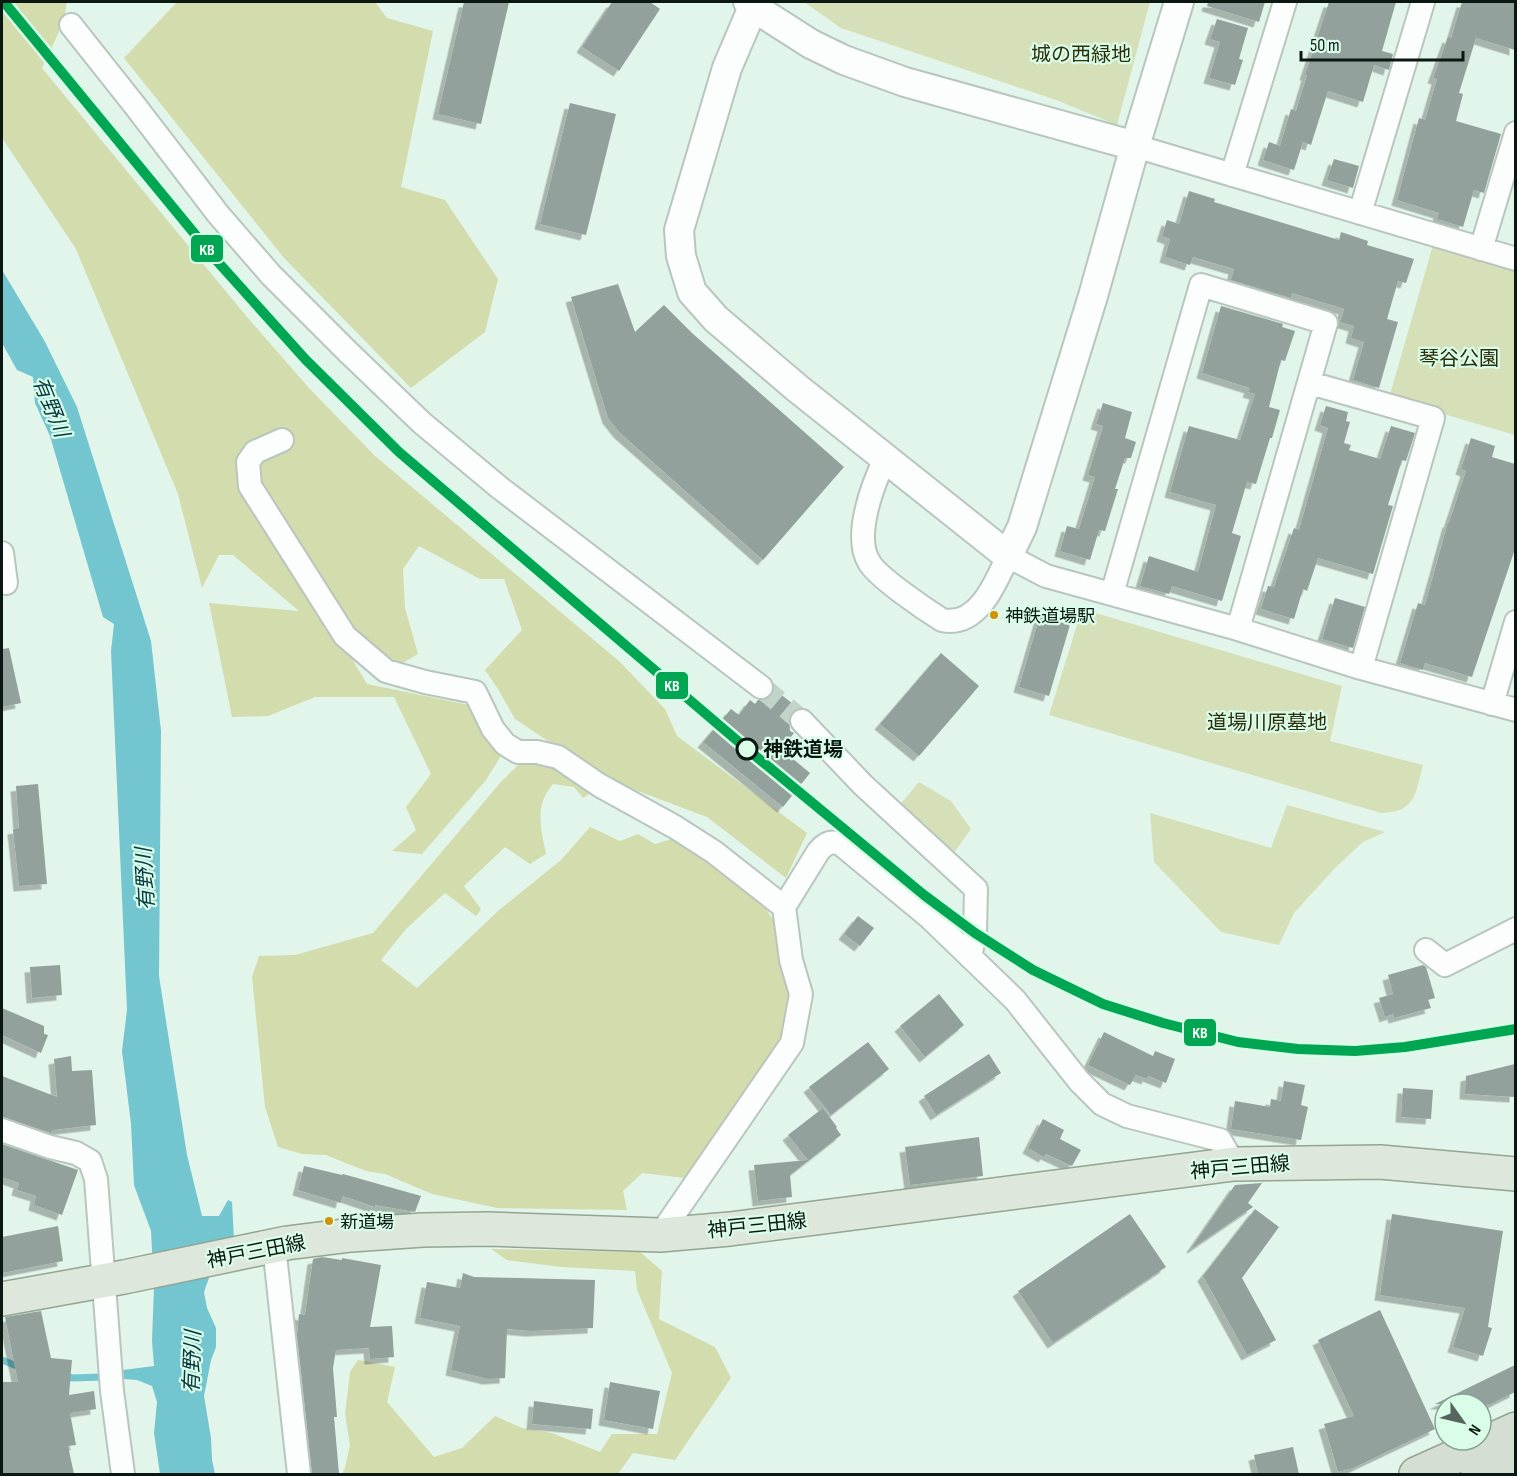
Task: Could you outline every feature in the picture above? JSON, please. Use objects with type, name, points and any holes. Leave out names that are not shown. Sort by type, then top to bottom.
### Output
[{"type":"highway","points":[[1416,1474],[1515,1429]]},
{"type":"highway","points":[[1478,1474],[1515,1458]]},
{"type":"main road","name":"神戸三田線","points":[[2,1299],[274,1246],[351,1235],[423,1230],[488,1229],[660,1235],[730,1229],[1234,1164],[1380,1162],[1515,1174]]},
{"type":"street","points":[[885,459],[877,477],[862,534],[863,547],[869,563],[942,620],[950,622],[966,618],[982,603],[996,584],[1026,516],[1094,296],[1135,146],[1179,2]]},
{"type":"street","points":[[1232,175],[1285,2]]},
{"type":"street","points":[[1360,213],[1423,2]]},
{"type":"street","points":[[1515,259],[1135,146],[905,82],[844,60],[811,44],[752,3],[727,68],[679,230],[684,271],[692,292],[716,319],[885,459],[1008,556],[1046,576],[1238,629],[1361,668],[1515,710]]},
{"type":"street","points":[[71,26],[218,214],[272,274],[356,360],[422,423],[500,488],[761,687]]},
{"type":"street","points":[[1481,249],[1515,133]]},
{"type":"street","points":[[1112,594],[1202,285],[1326,323],[1238,629]]},
{"type":"street","points":[[1310,383],[1433,418],[1361,668]]},
{"type":"street","points":[[282,440],[255,452],[248,462],[250,486],[345,636],[386,671],[475,692],[493,729],[505,744],[518,752],[537,752],[558,757],[704,846],[784,907]]},
{"type":"street","points":[[2,553],[6,583],[2,582]]},
{"type":"street","points":[[1492,704],[1515,622]]},
{"type":"street","points":[[802,721],[863,786],[976,888],[975,933],[970,957]]},
{"type":"street","points":[[660,1235],[792,1043],[801,994],[791,960],[784,907],[801,876],[818,852],[829,843],[834,842],[842,845],[929,917],[1015,1000],[1079,1081],[1102,1104],[1127,1116],[1220,1140],[1234,1164]]},
{"type":"street","points":[[1426,950],[1445,965],[1515,929]]},
{"type":"street","points":[[2,1130],[50,1148],[76,1153],[90,1161],[96,1179],[112,1390],[123,1474]]},
{"type":"street","points":[[274,1246],[299,1474]]},
{"type":"green space","points":[[2,2],[67,2],[64,21],[42,68],[247,317],[309,388],[375,456],[620,662],[665,709],[677,736],[807,833],[786,878],[707,817],[627,787],[515,719],[485,670],[522,630],[504,579],[480,579],[419,546],[403,569],[405,608],[418,654],[401,664],[365,643],[345,647],[367,684],[474,706],[504,751],[486,780],[422,854],[392,851],[416,830],[406,807],[431,774],[394,697],[315,697],[268,716],[232,717],[209,603],[299,611],[233,555],[219,555],[202,588],[178,494],[76,249],[2,138]]},
{"type":"green space","points":[[177,2],[375,2],[387,18],[433,31],[401,187],[445,200],[498,279],[485,332],[411,388],[284,258],[124,58]]},
{"type":"green space","name":"城の西緑地","points":[[804,2],[1150,2],[1117,125],[1056,100],[841,28]]},
{"type":"green space","name":"琴谷公園","points":[[1433,245],[1515,269],[1515,435],[1389,398]]},
{"type":"green space","name":"道場川原墓地","points":[[1082,609],[1342,686],[1330,741],[1423,765],[1412,800],[1401,809],[1381,813],[1049,715]]},
{"type":"green space","points":[[526,757],[562,765],[592,792],[583,798],[574,787],[553,784],[543,800],[540,818],[546,854],[530,864],[505,847],[464,886],[481,909],[476,916],[445,893],[406,929],[381,960],[417,988],[498,911],[561,860],[590,827],[620,841],[638,834],[655,844],[681,836],[763,905],[779,928],[795,992],[785,1038],[693,1179],[642,1173],[623,1191],[627,1210],[497,1208],[432,1194],[385,1174],[366,1171],[326,1155],[302,1154],[278,1147],[265,1107],[252,977],[259,956],[295,955],[373,933],[500,783]]},
{"type":"green space","points":[[919,782],[951,801],[971,829],[953,854],[898,807]]},
{"type":"green space","points":[[1287,805],[1385,832],[1363,842],[1336,867],[1294,913],[1279,945],[1221,932],[1154,862],[1150,813],[1271,848]]},
{"type":"green space","points":[[491,1249],[640,1252],[662,1271],[659,1319],[715,1347],[731,1378],[675,1460],[633,1453],[618,1474],[342,1474],[350,1445],[345,1414],[350,1372],[358,1360],[395,1367],[387,1402],[434,1457],[462,1448],[495,1416],[522,1428],[552,1433],[600,1452],[612,1434],[657,1434],[672,1373],[637,1290],[635,1271],[562,1267],[507,1260]]},
{"type":"water","name":"有野川","points":[[2,270],[44,340],[77,407],[151,641],[161,731],[159,976],[187,1155],[202,1216],[219,1216],[228,1200],[232,1202],[234,1240],[217,1255],[204,1292],[207,1308],[216,1328],[216,1347],[204,1396],[215,1474],[160,1474],[154,1433],[157,1402],[152,1386],[137,1380],[124,1379],[123,1370],[154,1366],[152,1341],[154,1287],[151,1231],[134,1185],[131,1124],[122,1051],[127,1010],[111,651],[114,624],[103,617],[50,436],[35,403],[33,377],[17,370],[2,343]]},
{"type":"building","points":[[464,2],[509,2],[481,124],[438,114]]},
{"type":"building","points":[[612,2],[650,2],[660,9],[619,71],[582,47]]},
{"type":"building","points":[[1208,2],[1265,2],[1259,22],[1207,6]]},
{"type":"building","points":[[1329,2],[1396,2],[1382,51],[1393,54],[1389,70],[1374,65],[1363,102],[1328,91],[1311,145],[1303,142],[1294,170],[1263,160],[1269,142],[1280,146],[1291,109],[1296,111],[1307,75],[1305,75]]},
{"type":"building","points":[[1462,2],[1515,2],[1515,50],[1476,38],[1459,93],[1463,94],[1456,121],[1501,134],[1484,193],[1474,190],[1463,227],[1437,219],[1439,213],[1397,200],[1419,118],[1425,120],[1437,79],[1433,78],[1448,37],[1451,38]]},
{"type":"building","points":[[1217,19],[1248,28],[1239,59],[1243,60],[1235,85],[1209,78],[1220,42],[1210,39]]},
{"type":"building","points":[[570,103],[616,114],[586,235],[540,224]]},
{"type":"building","points":[[1334,159],[1359,166],[1353,188],[1327,180]]},
{"type":"building","points":[[1189,191],[1215,199],[1214,202],[1339,240],[1341,232],[1368,241],[1367,245],[1414,259],[1406,283],[1398,281],[1387,319],[1398,322],[1379,388],[1353,380],[1364,342],[1351,338],[1354,326],[1340,322],[1344,309],[1292,293],[1291,298],[1231,280],[1234,269],[1193,257],[1190,265],[1165,257],[1170,239],[1162,236],[1167,220],[1179,224]]},
{"type":"building","points":[[618,284],[635,332],[664,305],[692,333],[844,467],[763,560],[619,432],[608,418],[571,297]]},
{"type":"building","points":[[1221,306],[1283,324],[1282,327],[1295,331],[1285,361],[1281,360],[1269,407],[1280,410],[1272,438],[1270,438],[1256,484],[1247,482],[1232,533],[1241,536],[1222,601],[1172,586],[1169,594],[1140,586],[1149,556],[1198,572],[1216,505],[1170,492],[1189,426],[1240,440],[1255,394],[1248,392],[1250,388],[1202,373]]},
{"type":"building","points":[[1103,403],[1132,412],[1125,438],[1136,442],[1131,458],[1125,458],[1105,531],[1099,530],[1090,560],[1060,551],[1067,526],[1079,529],[1095,477],[1088,475],[1103,426],[1096,424]]},
{"type":"building","points":[[1326,406],[1348,412],[1346,421],[1350,422],[1344,443],[1351,445],[1349,450],[1380,459],[1391,426],[1415,433],[1406,461],[1402,460],[1388,505],[1393,506],[1373,574],[1318,558],[1307,591],[1303,589],[1294,619],[1261,609],[1268,586],[1274,587],[1294,528],[1299,530],[1328,428],[1320,425]]},
{"type":"building","points":[[1471,438],[1495,446],[1492,457],[1515,464],[1515,549],[1472,677],[1425,663],[1423,670],[1400,663],[1418,603],[1425,605],[1448,522],[1466,471],[1461,469]]},
{"type":"building","points":[[1335,598],[1365,607],[1353,648],[1322,639]]},
{"type":"building","points":[[1040,616],[1070,625],[1049,696],[1019,687]]},
{"type":"building","points":[[9,648],[21,703],[2,707],[2,649]]},
{"type":"building","points":[[941,653],[979,686],[919,756],[880,724]]},
{"type":"building","points":[[774,689],[798,708],[789,718],[790,731],[794,733],[781,749],[810,773],[783,807],[703,742],[731,709],[739,715],[750,700],[755,704],[758,700],[767,699],[772,695]]},
{"type":"building","points":[[38,784],[47,884],[19,886],[13,829],[19,828],[16,786]]},
{"type":"building","points":[[858,916],[874,928],[860,946],[844,934]]},
{"type":"building","points":[[60,965],[62,995],[32,998],[30,967]]},
{"type":"building","points":[[1423,965],[1426,967],[1435,998],[1428,1000],[1431,1008],[1394,1018],[1393,1014],[1385,1017],[1379,998],[1393,994],[1388,975]]},
{"type":"building","points":[[939,994],[964,1025],[925,1057],[900,1026]]},
{"type":"building","points":[[2,1008],[44,1026],[44,1034],[48,1035],[41,1053],[2,1035]]},
{"type":"building","points":[[1104,1032],[1153,1056],[1155,1051],[1175,1059],[1166,1083],[1148,1076],[1147,1079],[1136,1075],[1130,1085],[1088,1065]]},
{"type":"building","points":[[868,1042],[889,1069],[831,1115],[809,1087]]},
{"type":"building","points":[[989,1054],[1001,1073],[936,1115],[924,1096]]},
{"type":"building","points":[[71,1056],[72,1071],[92,1070],[96,1125],[53,1130],[51,1133],[2,1117],[2,1076],[57,1097],[54,1059]]},
{"type":"building","points":[[1515,1064],[1515,1097],[1465,1094],[1466,1076]]},
{"type":"building","points":[[1284,1081],[1305,1085],[1301,1105],[1308,1107],[1301,1140],[1231,1129],[1235,1101],[1270,1107],[1271,1099],[1281,1101]]},
{"type":"building","points":[[1403,1088],[1433,1090],[1431,1119],[1401,1117]]},
{"type":"building","points":[[823,1108],[841,1135],[790,1175],[792,1197],[758,1201],[754,1165],[808,1160],[788,1135]]},
{"type":"building","points":[[1043,1119],[1064,1130],[1060,1139],[1081,1150],[1072,1166],[1046,1154],[1044,1157],[1028,1148]]},
{"type":"building","points":[[979,1137],[983,1176],[910,1185],[905,1147]]},
{"type":"building","points":[[2,1144],[78,1170],[62,1215],[34,1205],[36,1196],[17,1190],[19,1183],[2,1177]]},
{"type":"building","points":[[304,1166],[343,1174],[421,1196],[415,1212],[375,1205],[375,1207],[343,1196],[341,1203],[298,1190]]},
{"type":"building","points":[[1262,1183],[1248,1203],[1253,1207],[1192,1247],[1235,1185]]},
{"type":"building","points":[[1255,1209],[1279,1227],[1242,1278],[1276,1340],[1247,1355],[1203,1276]]},
{"type":"building","points":[[1130,1214],[1166,1267],[1053,1343],[1018,1291]]},
{"type":"building","points":[[1392,1214],[1503,1231],[1488,1327],[1492,1328],[1483,1356],[1453,1347],[1465,1308],[1380,1295]]},
{"type":"building","points":[[58,1226],[63,1261],[2,1273],[2,1237]]},
{"type":"building","points":[[322,1257],[381,1265],[370,1327],[392,1326],[394,1357],[370,1359],[369,1348],[336,1350],[333,1368],[337,1417],[334,1417],[339,1474],[312,1474],[297,1335],[299,1314],[305,1315],[313,1259]]},
{"type":"building","points":[[463,1273],[474,1277],[595,1280],[593,1328],[531,1331],[507,1329],[505,1378],[488,1379],[451,1370],[460,1326],[420,1318],[427,1282],[460,1288]]},
{"type":"building","points":[[1380,1310],[1433,1425],[1433,1430],[1353,1468],[1338,1472],[1324,1424],[1354,1416],[1318,1340]]},
{"type":"building","points":[[41,1311],[51,1358],[72,1360],[69,1395],[94,1391],[96,1409],[70,1413],[76,1445],[68,1446],[74,1474],[2,1474],[2,1382],[18,1382],[5,1317]]},
{"type":"building","points":[[1515,1365],[1515,1392],[1493,1403],[1493,1392],[1460,1392]]},
{"type":"building","points":[[610,1382],[660,1391],[653,1429],[604,1420]]},
{"type":"building","points":[[534,1401],[593,1409],[591,1429],[532,1424]]},
{"type":"building","points":[[1293,1447],[1299,1474],[1258,1474],[1254,1455]]},
{"type":"waterway","points":[[2,1360],[22,1368]]},
{"type":"waterway","points":[[62,1376],[101,1377]]},
{"type":"tunnel","points":[[761,687],[802,721]]},
{"type":"transit line","name":"KB","points":[[4,2],[217,261],[306,360],[399,452],[747,749],[924,895],[975,933],[1033,970],[1103,1004],[1163,1023],[1238,1042],[1298,1049],[1355,1051],[1405,1047],[1516,1029]]},
{"type":"place","name":"神鉄道場駅","points":[[994,615]]},
{"type":"place","name":"神鉄道場","points":[[747,749]]},
{"type":"place","name":"新道場","points":[[329,1221]]}]
